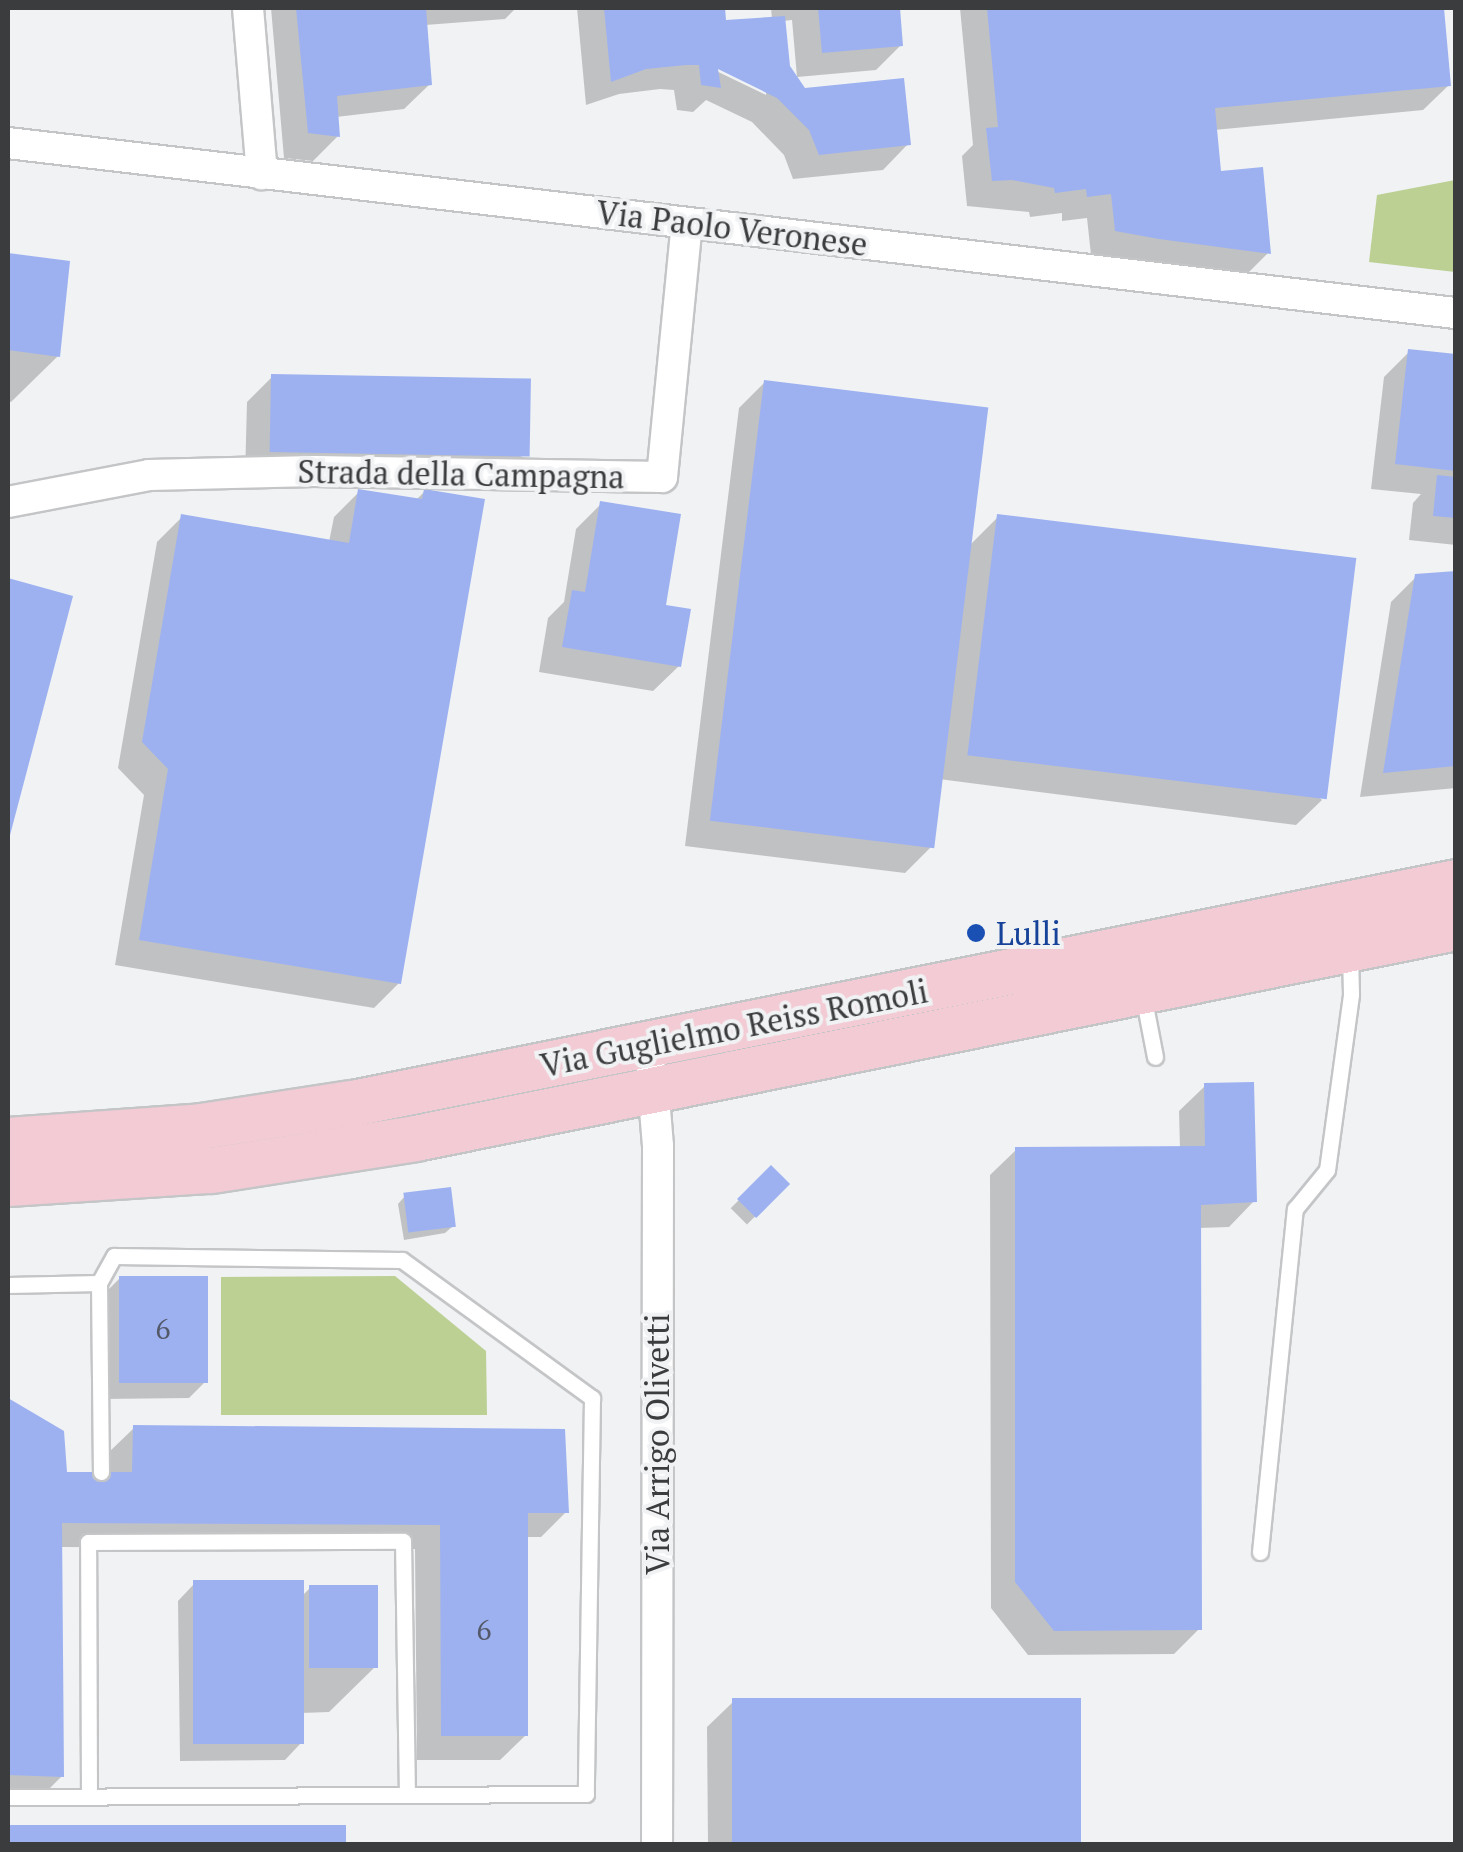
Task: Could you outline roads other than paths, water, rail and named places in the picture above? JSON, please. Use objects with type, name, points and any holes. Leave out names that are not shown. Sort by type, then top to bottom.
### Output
[{"type":"main road","name":"Via Guglielmo Reiss Romoli","points":[[8,1183],[211,1170],[414,1138],[654,1091],[1138,969],[1349,926],[1456,882]]},
{"type":"main road","name":"Via Guglielmo Reiss Romoli","points":[[1349,926],[1456,927]]},
{"type":"main road","name":"Via Guglielmo Reiss Romoli","points":[[8,1140],[220,1124],[648,1045],[1138,969]]},
{"type":"street","points":[[248,8],[262,174]]},
{"type":"street","name":"Via Paolo Veronese","points":[[8,143],[1456,313]]},
{"type":"street","name":"Strada della Campagna","points":[[8,502],[149,475],[314,470],[662,477],[688,222]]},
{"type":"street","name":"Via Arrigo Olivetti","points":[[648,1045],[658,1135],[657,1844]]},
{"type":"lane","points":[[1260,1552],[1295,1209],[1327,1170],[1351,994],[1349,926]]},
{"type":"lane","points":[[1138,969],[1155,1057]]},
{"type":"lane","points":[[8,1798],[586,1794],[592,1398],[402,1260],[114,1256],[99,1283],[101,1472]]},
{"type":"lane","points":[[8,1286],[99,1283]]},
{"type":"lane","points":[[88,1797],[88,1542],[403,1541],[407,1795]]},
{"type":"place","name":"Lulli","points":[[976,933]]}]
